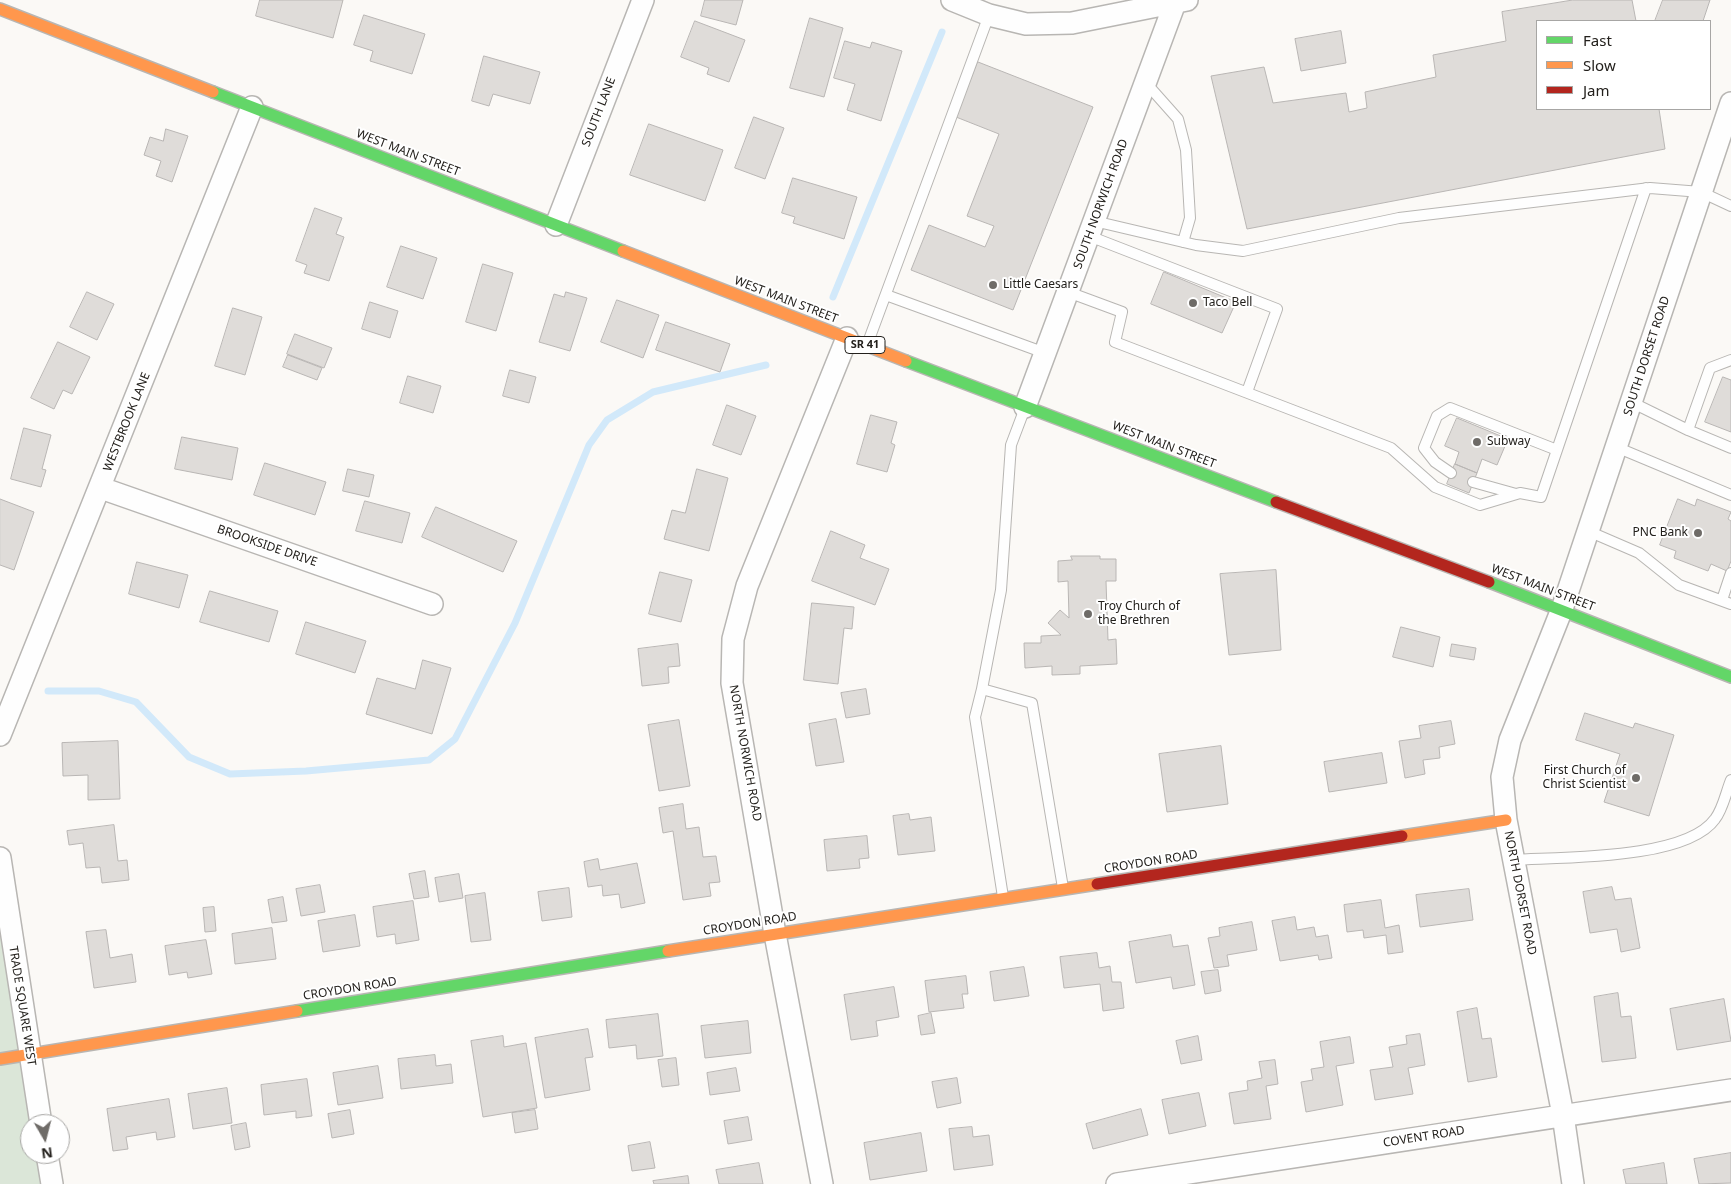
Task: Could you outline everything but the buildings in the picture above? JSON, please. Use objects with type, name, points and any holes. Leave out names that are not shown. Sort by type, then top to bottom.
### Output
[{"type":"main road","name":"WEST MAIN STREET","points":[[0,9],[1025,407],[1562,610],[1731,677]]},
{"type":"main road","name":"CROYDON ROAD","points":[[0,1059],[775,934],[1506,820]]},
{"type":"street","name":"SOUTH LANE","points":[[556,225],[643,0]]},
{"type":"street","points":[[952,0],[989,15],[1026,24],[1072,22],[1181,1]]},
{"type":"street","name":"SOUTH NORWICH ROAD","points":[[1025,407],[1146,83],[1181,1]]},
{"type":"street","name":"SOUTH DORSET ROAD","points":[[1562,610],[1731,103]]},
{"type":"street","name":"WESTBROOK LANE","points":[[0,735],[101,488],[252,107]]},
{"type":"street","name":"NORTH NORWICH ROAD","points":[[822,1184],[775,934],[732,683],[733,639],[747,586],[847,338]]},
{"type":"street","name":"BROOKSIDE DRIVE","points":[[101,488],[432,604]]},
{"type":"street","name":"NORTH DORSET ROAD","points":[[1562,610],[1510,740],[1502,777],[1506,820],[1513,860],[1563,1115],[1574,1184]]},
{"type":"street","name":"TRADE SQUARE WEST","points":[[0,858],[39,1114]]},
{"type":"street","name":"COVENT ROAD","points":[[1117,1184],[1731,1090]]},
{"type":"street","points":[[49,1164],[52,1184]]},
{"type":"lane","points":[[867,346],[989,15]]},
{"type":"lane","points":[[1146,83],[1178,119],[1186,150],[1190,218],[1183,242]]},
{"type":"lane","points":[[1092,228],[1243,252],[1399,218],[1646,188],[1701,192],[1731,206]]},
{"type":"lane","points":[[1068,292],[1122,312],[1115,342],[1391,448],[1435,487],[1480,505],[1520,493],[1541,497],[1646,188]]},
{"type":"lane","points":[[1092,228],[1277,309],[1247,392]]},
{"type":"lane","points":[[886,295],[1045,354]]},
{"type":"lane","points":[[1688,430],[1710,368],[1731,360]]},
{"type":"lane","points":[[1631,402],[1688,430],[1731,448]]},
{"type":"lane","points":[[1003,898],[975,717],[1001,590],[1011,445],[1025,407]]},
{"type":"lane","points":[[1451,473],[1435,462],[1424,448],[1438,416],[1450,408],[1557,450]]},
{"type":"lane","points":[[1616,447],[1731,495]]},
{"type":"lane","points":[[1473,482],[1516,494]]},
{"type":"lane","points":[[1588,531],[1639,553],[1679,585],[1726,602],[1731,573]]},
{"type":"lane","points":[[982,690],[1032,702],[1064,889]]},
{"type":"lane","points":[[1513,860],[1653,850],[1693,838],[1715,819],[1731,780]]},
{"type":"green space","points":[[0,858],[39,1114],[20,1114],[20,1164],[49,1164],[52,1184],[0,1184]]},
{"type":"waterway","points":[[833,297],[942,32]]},
{"type":"waterway","points":[[48,691],[99,691],[136,702],[189,757],[230,774],[306,771],[429,760],[455,739],[515,623],[589,445],[607,420],[653,392],[766,365]]},
{"type":"traffic: fast","points":[[213,92],[623,251]]},
{"type":"traffic: fast","points":[[906,361],[1276,502]]},
{"type":"traffic: fast","points":[[1489,582],[1731,677]]},
{"type":"traffic: fast","points":[[297,1011],[668,951]]},
{"type":"traffic: slow","points":[[0,9],[213,92]]},
{"type":"traffic: slow","points":[[623,251],[906,361]]},
{"type":"traffic: slow","points":[[1402,836],[1506,820]]},
{"type":"traffic: slow","points":[[668,951],[1097,884]]},
{"type":"traffic: slow","points":[[0,1059],[297,1011]]},
{"type":"traffic: jam","points":[[1276,502],[1489,582]]},
{"type":"traffic: jam","points":[[1097,884],[1402,836]]},
{"type":"place","name":"Little Caesars","points":[[993,285]]},
{"type":"place","name":"Taco Bell","points":[[1193,303]]},
{"type":"place","name":"Subway","points":[[1477,442]]},
{"type":"place","name":"PNC Bank","points":[[1698,533]]},
{"type":"place","name":"Troy Church of the Brethren","points":[[1088,614]]},
{"type":"place","name":"First Church of Christ Scientist","points":[[1636,778]]}]
